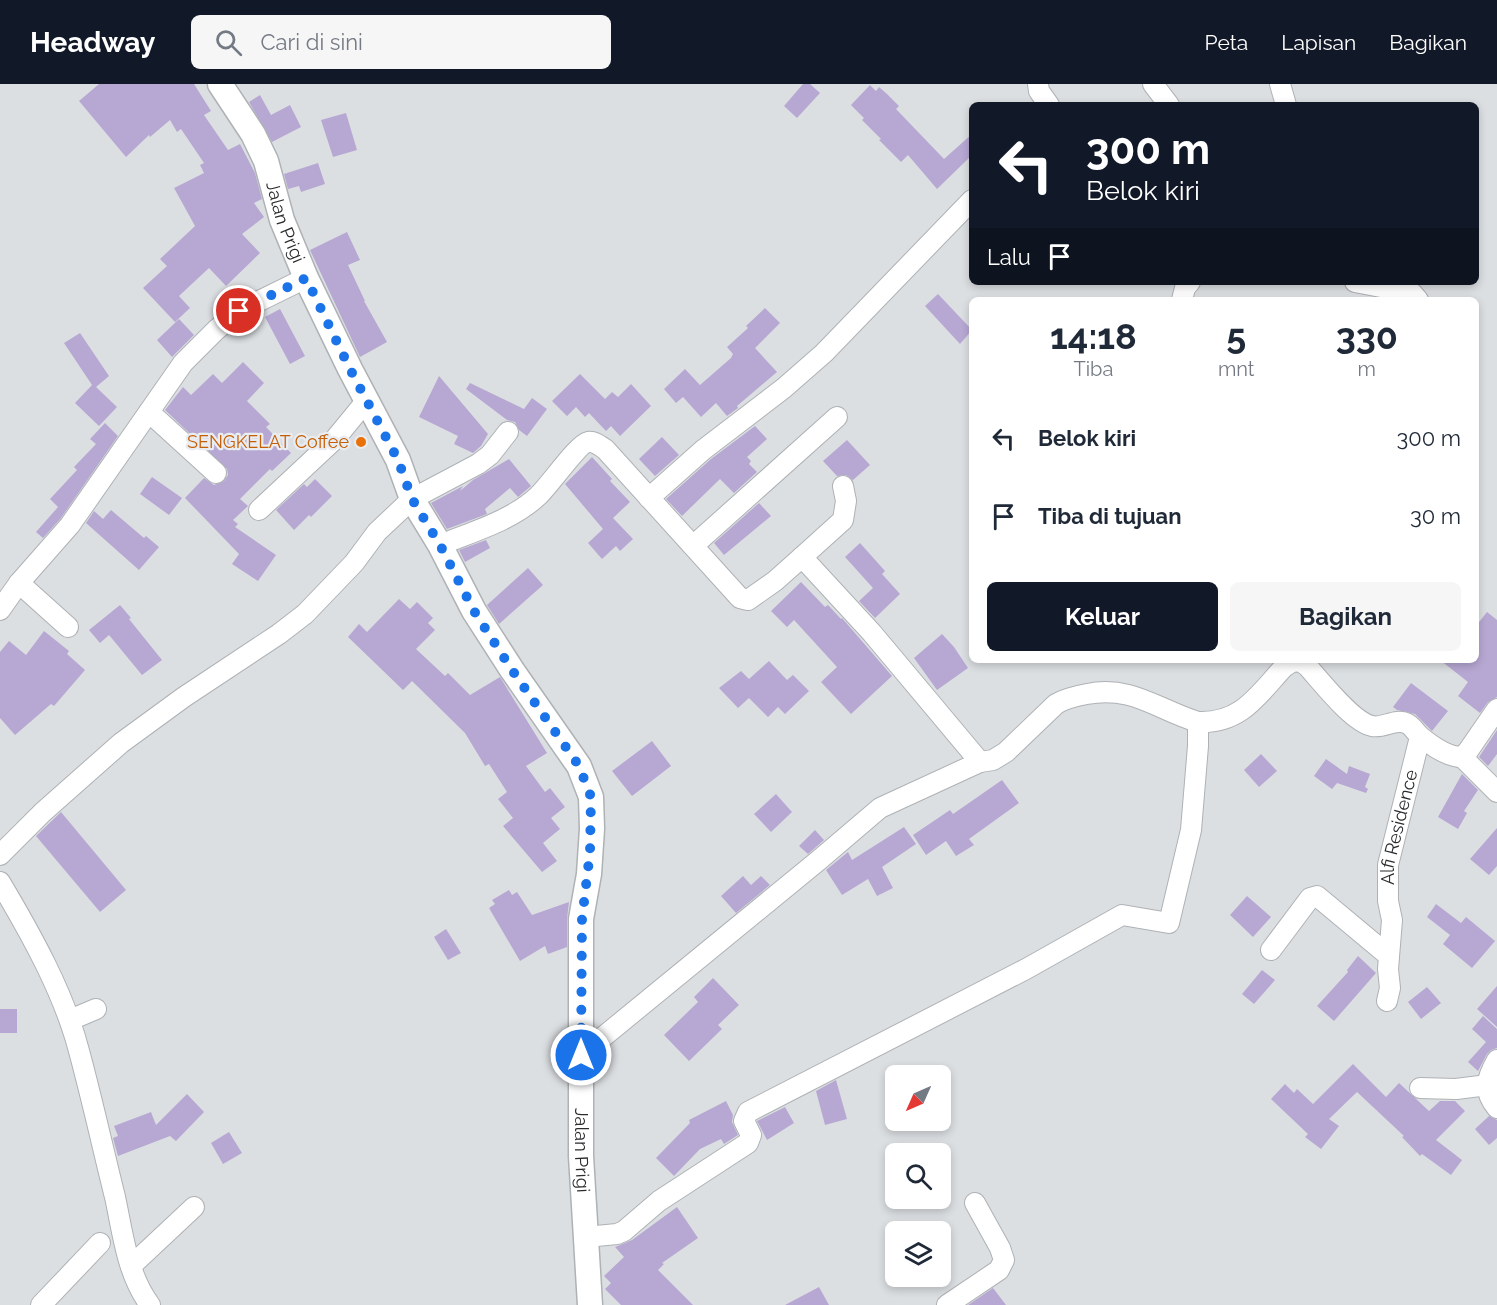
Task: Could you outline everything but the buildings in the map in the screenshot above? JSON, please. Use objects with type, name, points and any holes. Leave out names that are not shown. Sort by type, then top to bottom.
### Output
[{"type":"street","points":[[1038,84],[1047,102]]},
{"type":"street","points":[[1153,84],[1167,102]]},
{"type":"street","points":[[1280,84],[1285,102]]},
{"type":"street","name":"Jalan Prigi","points":[[227,86],[266,161],[282,220],[306,278],[398,460],[412,499],[440,545],[474,611],[579,766],[591,797],[591,840],[582,919],[581,1055],[581,1156],[590,1305]]},
{"type":"street","points":[[650,498],[703,450],[784,388],[824,353],[969,203]]},
{"type":"street","points":[[0,610],[19,584],[70,525],[183,363],[239,311],[306,278]]},
{"type":"street","points":[[1369,285],[1412,294],[1415,297]]},
{"type":"street","points":[[259,510],[335,439],[367,400]]},
{"type":"street","points":[[149,412],[216,473]]},
{"type":"street","points":[[694,545],[837,417]]},
{"type":"street","points":[[0,855],[43,812],[121,743],[305,614],[354,563],[376,532],[412,499],[478,464],[490,455],[508,432]]},
{"type":"street","points":[[440,545],[499,522],[519,511],[549,485],[579,448],[588,442],[596,443],[605,449],[740,597],[748,600],[775,581],[843,520],[846,501],[843,486]]},
{"type":"street","points":[[802,557],[872,633],[980,762]]},
{"type":"street","points":[[19,584],[68,627]]},
{"type":"street","points":[[581,1055],[880,808],[980,762],[993,760],[1006,752],[1056,704],[1066,698],[1098,692],[1127,693],[1183,717],[1211,723],[1238,714],[1290,663]]},
{"type":"street","points":[[1302,663],[1345,708],[1362,722],[1377,727],[1400,721],[1409,724],[1420,736],[1447,754],[1462,757],[1497,792]]},
{"type":"street","points":[[1462,757],[1497,709]]},
{"type":"street","points":[[586,1237],[624,1231],[659,1201],[748,1143],[751,1135],[744,1121],[748,1112],[1026,969],[1122,915],[1169,923],[1191,830],[1198,722]]},
{"type":"street","name":"Alfi Residence","points":[[1387,1001],[1390,988],[1389,956],[1392,920],[1388,901],[1388,865],[1420,736]]},
{"type":"street","points":[[0,882],[26,925],[70,1020],[80,1051],[131,1266],[135,1280],[150,1305]]},
{"type":"street","points":[[1271,950],[1310,898],[1317,896],[1389,956]]},
{"type":"street","points":[[70,1020],[96,1009]]},
{"type":"street","points":[[1497,1060],[1489,1077],[1487,1093],[1497,1108]]},
{"type":"street","points":[[1420,1089],[1456,1089],[1488,1085]]},
{"type":"street","points":[[947,1305],[999,1270],[1004,1260],[1000,1248],[975,1203]]},
{"type":"street","points":[[131,1266],[194,1208]]},
{"type":"street","points":[[41,1305],[100,1243]]},
{"type":"place","name":"SENGKELAT Coffee","points":[[361,442]]},
{"type":"route","points":[[239,311],[306,278],[398,460],[412,499],[440,545],[474,611],[579,766],[591,797],[592,829],[589,874],[582,919],[581,1055]]}]
